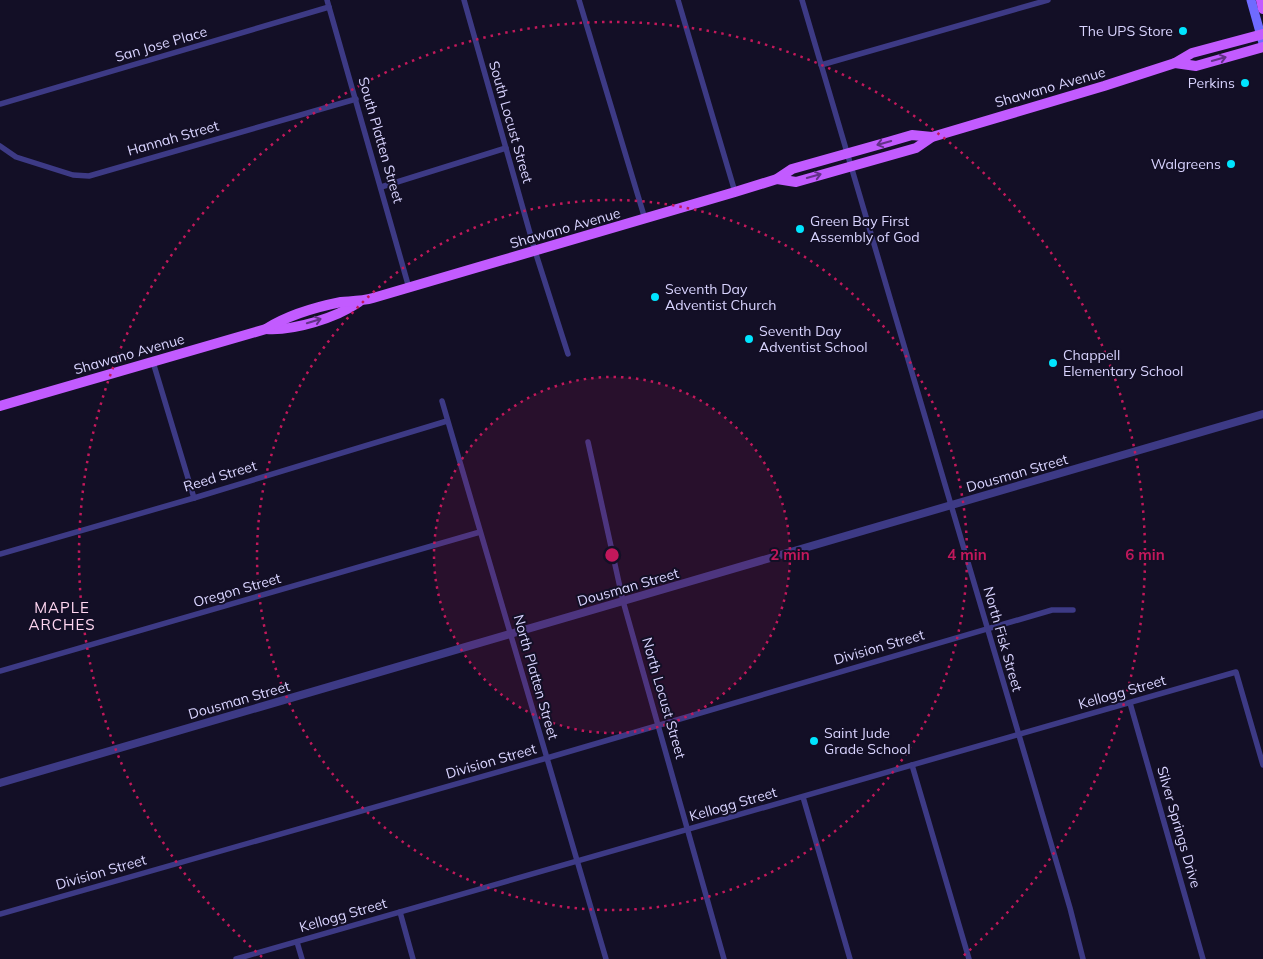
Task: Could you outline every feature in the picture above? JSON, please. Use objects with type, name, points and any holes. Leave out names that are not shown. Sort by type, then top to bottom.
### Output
[{"type":"main road","points":[[1251,0],[1262,39]]},
{"type":"main road","points":[[1260,0],[1263,9]]},
{"type":"main road","name":"Shawano Avenue","points":[[0,406],[266,329],[278,321],[319,308],[344,302],[359,302],[645,219],[777,179],[792,170],[847,153],[912,135],[932,136],[1104,86],[1175,63],[1196,66],[1262,39]]},
{"type":"main road","name":"Shawano Avenue","points":[[777,179],[796,182],[916,148],[932,136]]},
{"type":"street","name":"South Platten Street","points":[[327,0],[409,288]]},
{"type":"street","name":"South Locust Street","points":[[464,0],[535,251]]},
{"type":"street","points":[[579,0],[645,219]]},
{"type":"street","points":[[678,0],[735,192]]},
{"type":"street","name":"North Fisk Street","points":[[802,0],[1070,908],[1083,959]]},
{"type":"street","points":[[821,65],[1048,0]]},
{"type":"street","name":"San Jose Place","points":[[0,104],[329,7]]},
{"type":"street","name":"Hannah Street","points":[[0,146],[16,157],[74,175],[89,176],[356,99]]},
{"type":"street","points":[[381,187],[506,148]]},
{"type":"street","points":[[535,251],[568,354]]},
{"type":"street","points":[[153,362],[194,498]]},
{"type":"street","name":"North Platten Street","points":[[442,401],[606,959]]},
{"type":"street","name":"Dousman Street","points":[[0,783],[1263,414]]},
{"type":"street","name":"Reed Street","points":[[0,554],[194,498],[447,420]]},
{"type":"street","name":"North Locust Street","points":[[588,442],[623,601],[724,959]]},
{"type":"street","name":"Oregon Street","points":[[0,672],[480,532]]},
{"type":"street","name":"Division Street","points":[[0,914],[547,758],[987,628],[1052,610],[1073,610]]},
{"type":"street","name":"Kellogg Street","points":[[236,959],[1236,672],[1263,765]]},
{"type":"street","name":"Silver Springs Drive","points":[[1130,703],[1204,959]]},
{"type":"street","points":[[912,766],[969,959]]},
{"type":"street","points":[[802,797],[850,959]]},
{"type":"street","points":[[400,912],[413,959]]},
{"type":"street","points":[[297,942],[302,959]]},
{"type":"place","name":"The UPS Store","points":[[1183,31]]},
{"type":"place","name":"Perkins","points":[[1245,83]]},
{"type":"place","name":"Walgreens","points":[[1231,164]]},
{"type":"place","name":"Green Bay First Assembly of God","points":[[800,229]]},
{"type":"place","name":"Seventh Day Adventist Church","points":[[655,297]]},
{"type":"place","name":"Seventh Day Adventist School","points":[[749,339]]},
{"type":"place","name":"Chappell Elementary School","points":[[1053,363]]},
{"type":"place","name":"Saint Jude Grade School","points":[[814,741]]},
{"type":"district","name":"MAPLE ARCHES","points":[[62,616]]}]
